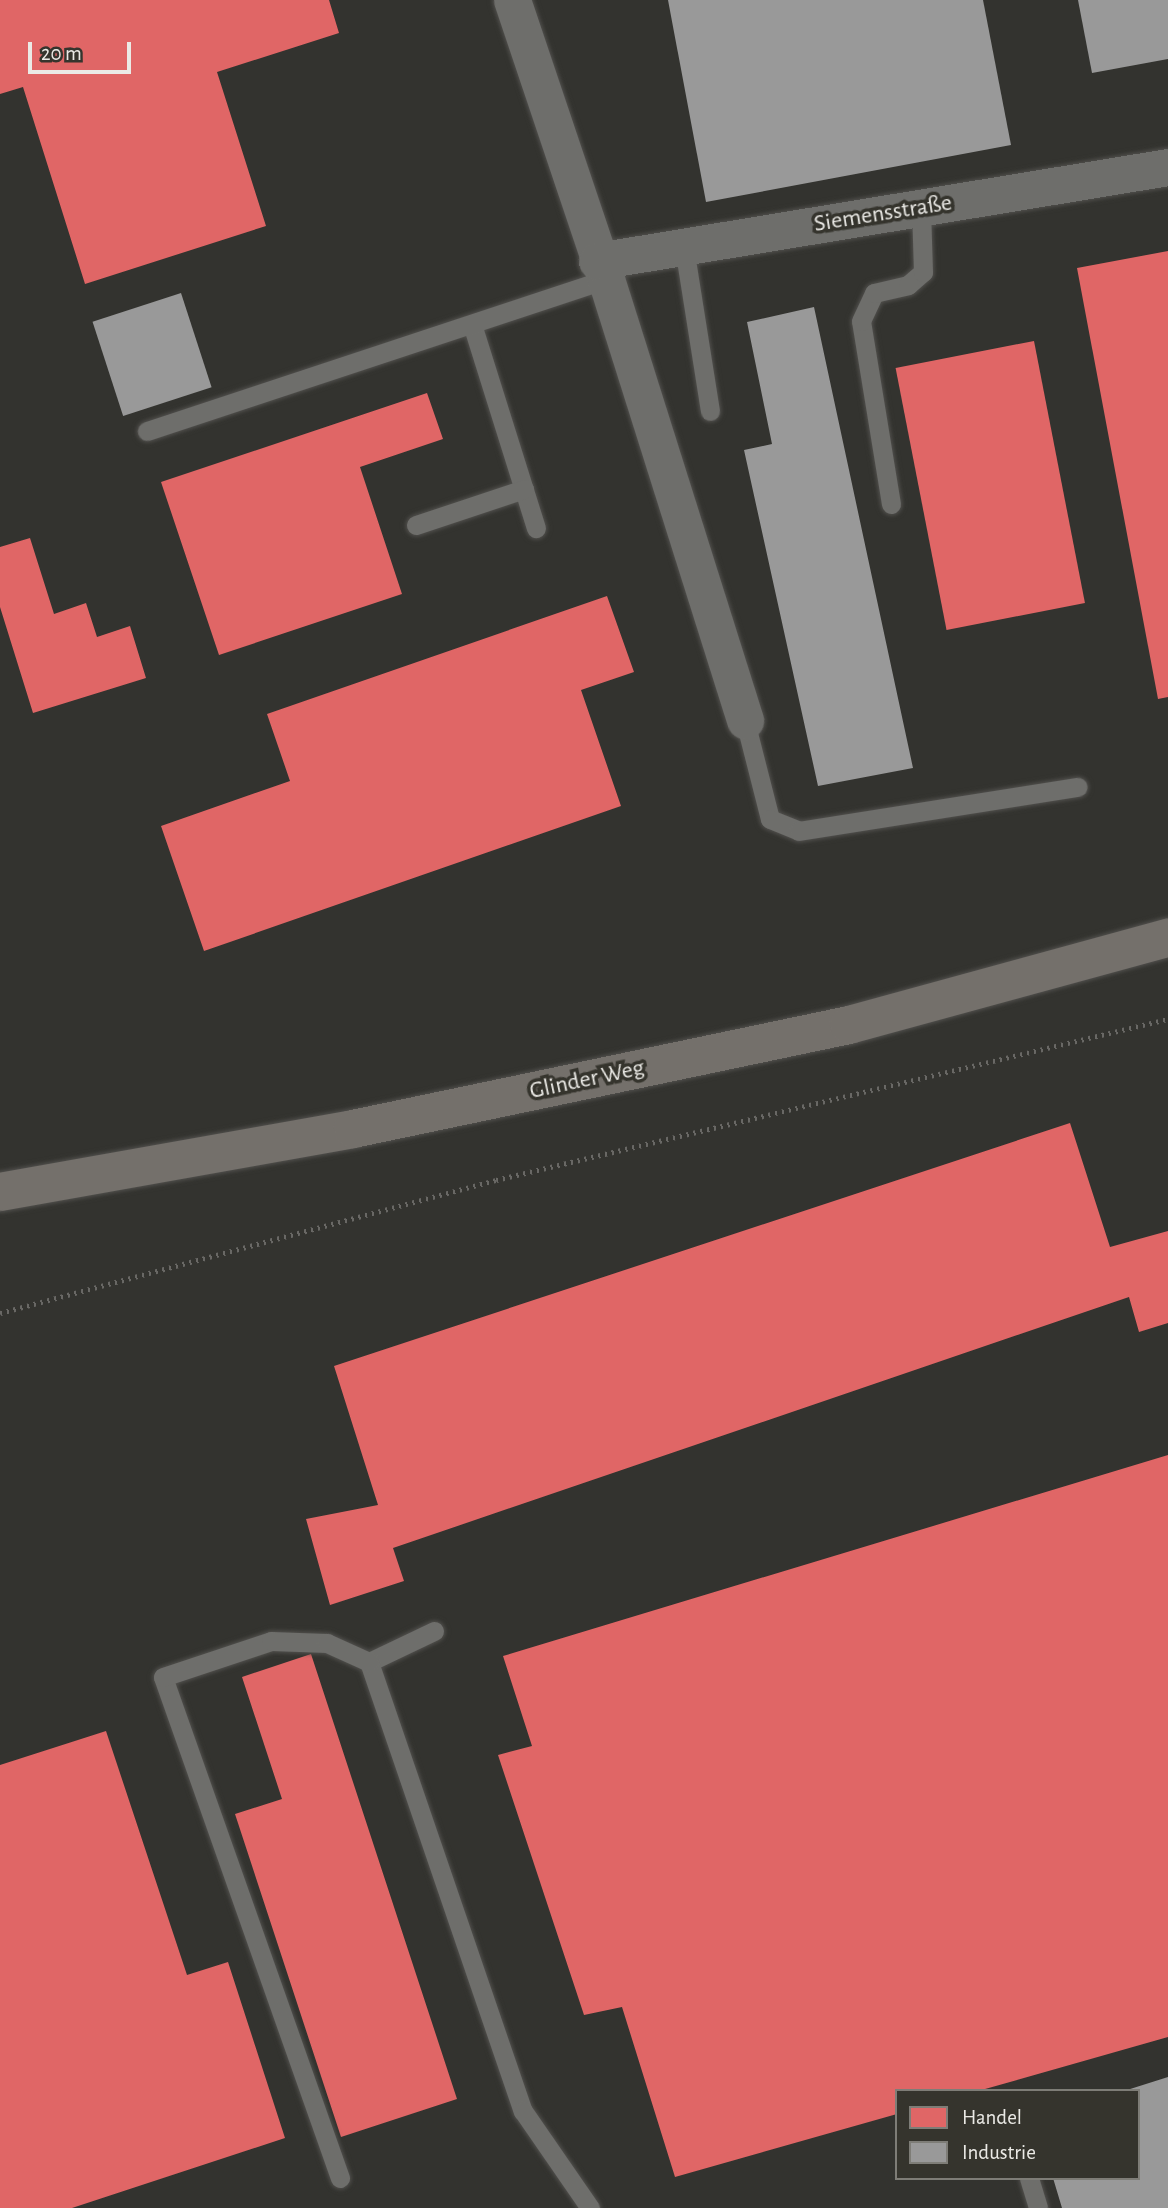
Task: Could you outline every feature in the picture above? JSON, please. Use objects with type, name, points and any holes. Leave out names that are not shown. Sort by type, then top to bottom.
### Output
[{"type":"main road","name":"Glinder Weg","points":[[0,1192],[353,1129],[849,1025],[1168,938]]},
{"type":"street","points":[[512,0],[602,270],[745,722]]},
{"type":"street","name":"Siemensstraße","points":[[602,270],[684,247],[1168,167]]},
{"type":"lane","points":[[891,504],[861,321],[874,293],[908,285],[923,272],[921,208]]},
{"type":"lane","points":[[684,247],[710,411]]},
{"type":"lane","points":[[146,431],[472,324],[602,270]]},
{"type":"lane","points":[[472,324],[536,528]]},
{"type":"lane","points":[[416,525],[524,489]]},
{"type":"lane","points":[[745,722],[770,819],[799,831],[1078,787]]},
{"type":"lane","points":[[369,1662],[434,1631]]},
{"type":"lane","points":[[340,2178],[163,1677],[271,1641],[327,1643],[369,1662],[523,2111],[590,2208]]},
{"type":"lane","points":[[1030,2180],[1038,2208]]},
{"type":"path","points":[[0,1313],[496,1180],[1168,1018]]},
{"type":"building: Handel","points":[[0,0],[329,0],[339,33],[217,72],[266,226],[85,284],[23,87],[0,94]]},
{"type":"building: Handel","points":[[1168,251],[1168,697],[1158,699],[1077,268]]},
{"type":"building: Handel","points":[[1034,341],[1085,603],[947,630],[896,368]]},
{"type":"building: Handel","points":[[427,393],[443,439],[360,467],[402,594],[219,655],[161,482]]},
{"type":"building: Handel","points":[[30,538],[54,614],[86,603],[97,637],[130,626],[146,678],[33,713],[0,607],[0,547]]},
{"type":"building: Handel","points":[[607,596],[634,672],[581,690],[621,806],[204,951],[161,826],[290,781],[267,714]]},
{"type":"building: Handel","points":[[1070,1123],[1110,1247],[1168,1231],[1168,1323],[1139,1332],[1129,1297],[393,1548],[404,1581],[330,1605],[306,1519],[378,1505],[334,1366]]},
{"type":"building: Handel","points":[[1168,1455],[1168,2037],[985,2089],[895,2089],[895,2115],[675,2177],[622,2007],[584,2015],[498,1755],[532,1746],[503,1656]]},
{"type":"building: Handel","points":[[311,1654],[457,2099],[341,2137],[235,1814],[282,1799],[242,1677]]},
{"type":"building: Handel","points":[[106,1731],[187,1975],[228,1962],[285,2138],[72,2208],[0,2208],[0,1765]]},
{"type":"building: Industrie","points":[[668,0],[983,0],[1011,145],[706,202]]},
{"type":"building: Industrie","points":[[1078,0],[1168,0],[1168,59],[1092,73]]},
{"type":"building: Industrie","points":[[181,293],[212,387],[123,416],[93,322]]},
{"type":"building: Industrie","points":[[814,307],[913,768],[818,786],[744,450],[772,444],[747,322]]},
{"type":"building: Industrie","points":[[1168,2077],[1168,2208],[1062,2208],[1054,2180],[1140,2180],[1140,2089],[1130,2089]]}]
